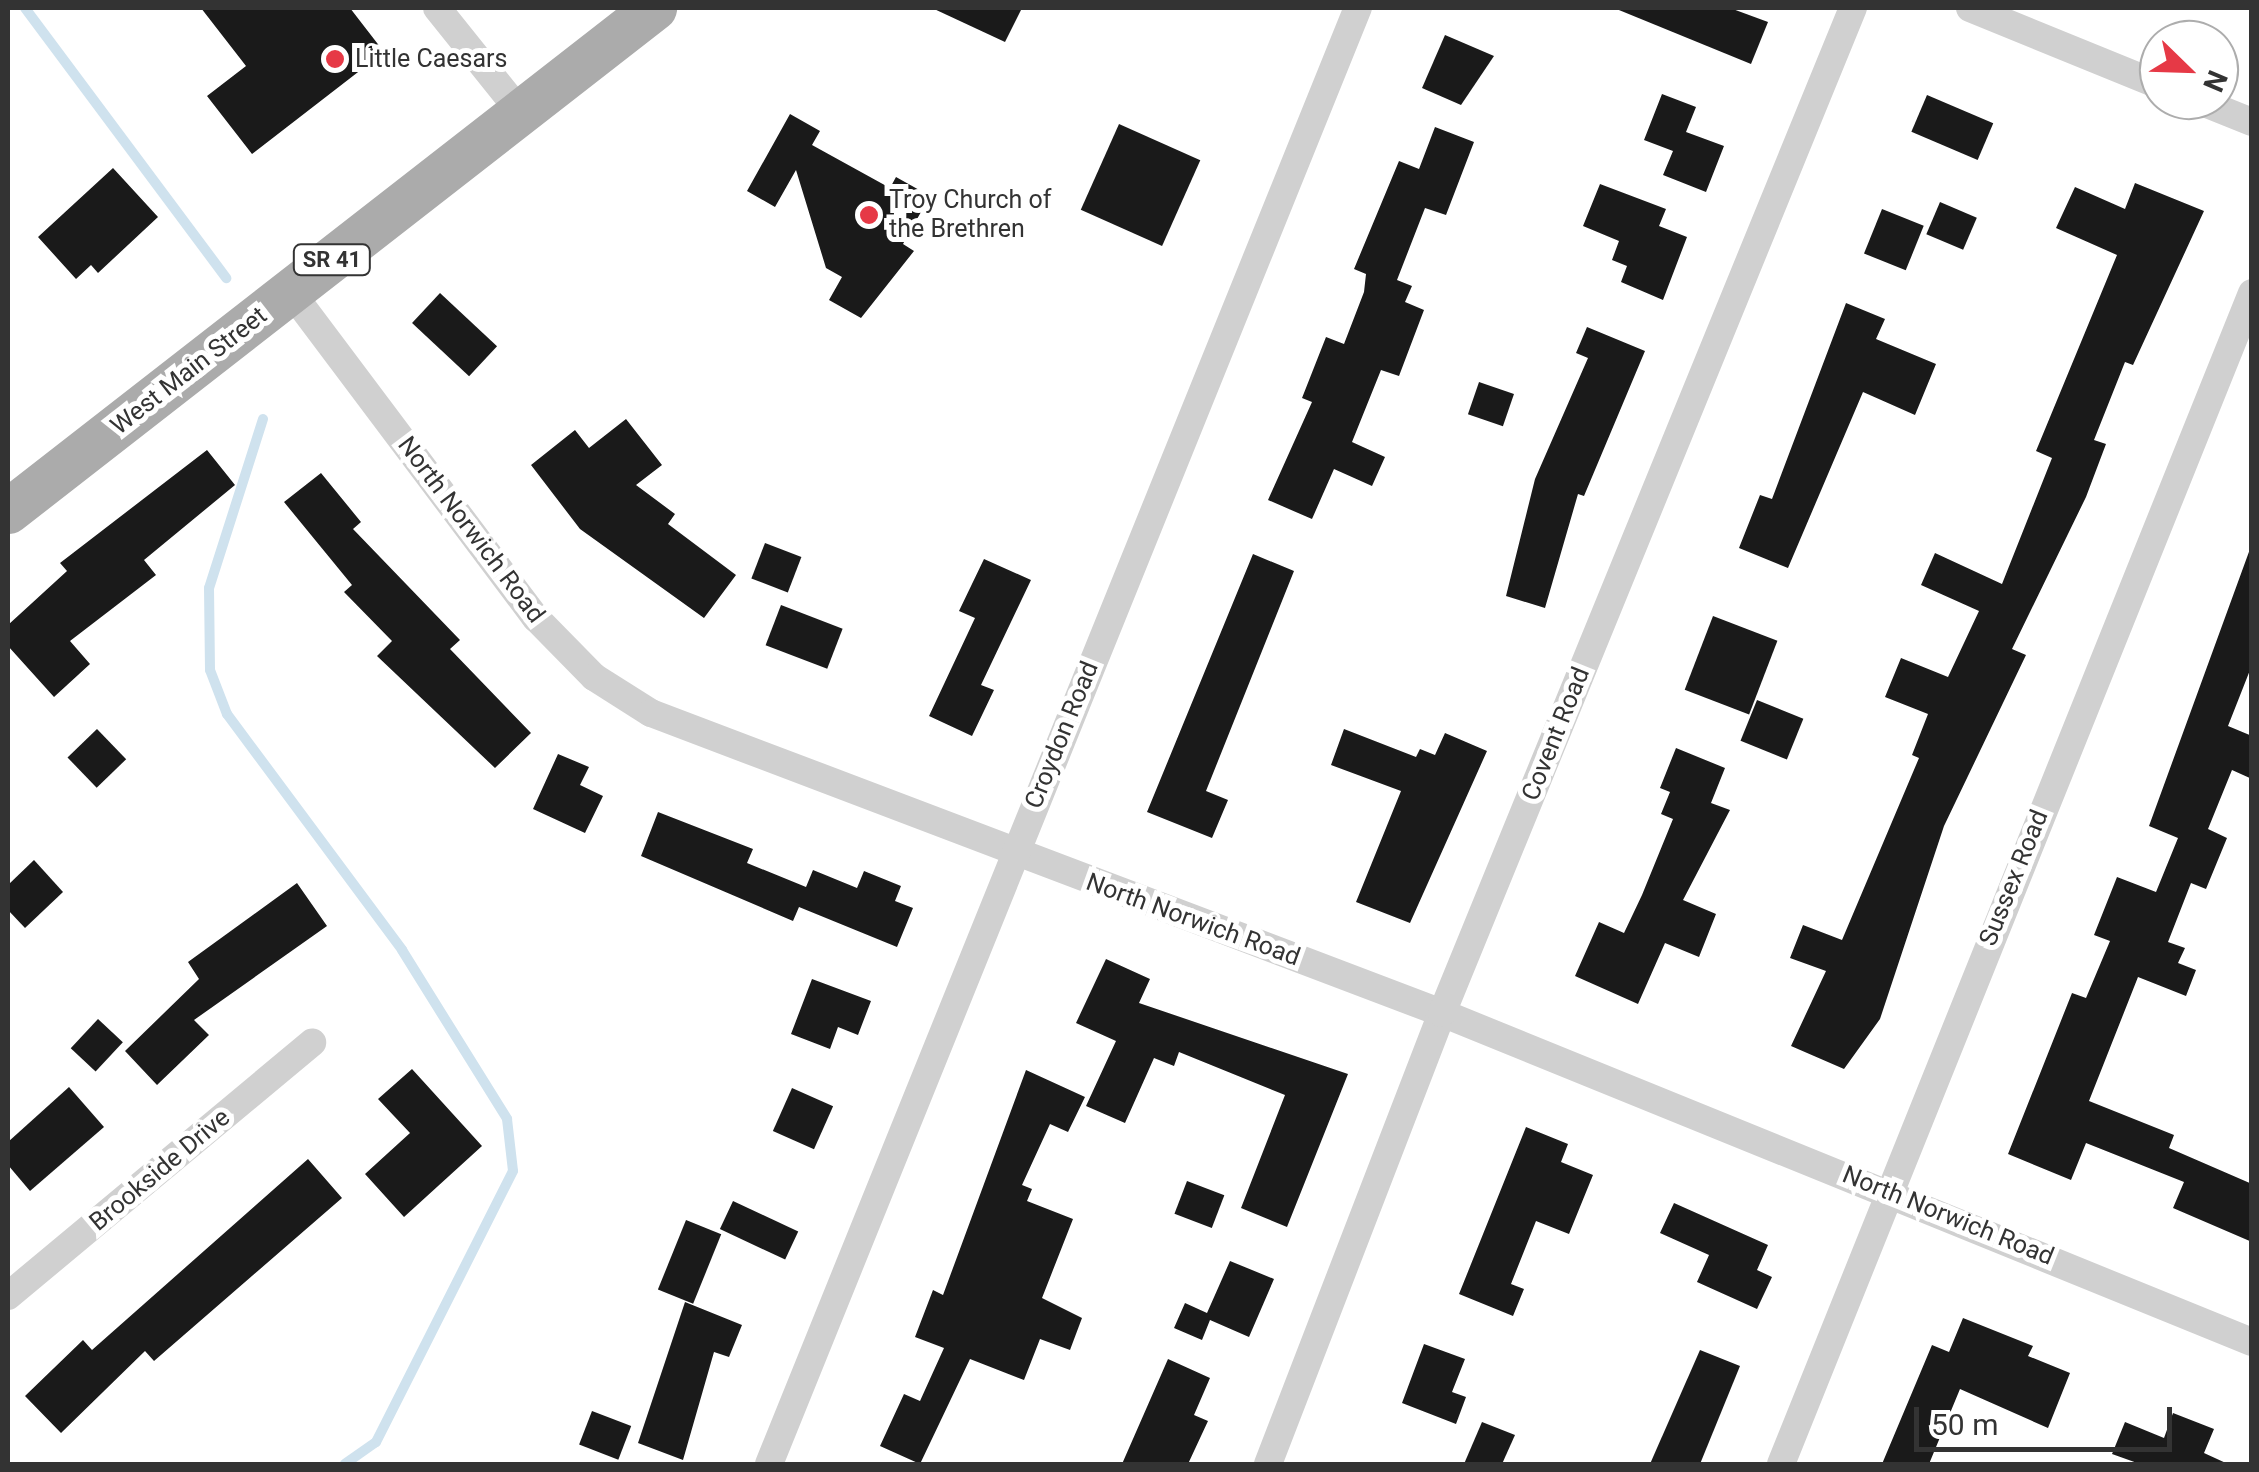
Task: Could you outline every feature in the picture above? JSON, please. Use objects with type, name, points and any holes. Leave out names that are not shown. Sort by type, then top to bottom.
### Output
[{"type":"main road","name":"West Main Street","points":[[8,512],[654,8]]},
{"type":"street","points":[[437,8],[521,113]]},
{"type":"street","name":"Croydon Road","points":[[769,1464],[1358,8]]},
{"type":"street","name":"Covent Road","points":[[1268,1464],[1442,1012],[1853,8]]},
{"type":"street","points":[[1970,8],[2139,76]]},
{"type":"street","name":"North Norwich Road","points":[[290,292],[536,618],[594,678],[652,713],[1013,854],[1442,1012],[1887,1190],[2252,1342]]},
{"type":"street","name":"Sussex Road","points":[[1781,1464],[1887,1190],[2252,293]]},
{"type":"street","name":"Brookside Drive","points":[[8,1296],[312,1044]]},
{"type":"building","points":[[201,8],[350,8],[384,52],[252,154],[207,96],[246,66]]},
{"type":"building","points":[[932,8],[1022,8],[1005,42]]},
{"type":"building","points":[[1614,8],[1730,8],[1768,22],[1751,64]]},
{"type":"building","points":[[1445,35],[1494,56],[1461,105],[1422,88]]},
{"type":"building","points":[[1662,94],[1696,107],[1686,132],[1724,146],[1706,192],[1663,175],[1673,151],[1644,140]]},
{"type":"building","points":[[1927,95],[1993,123],[1978,160],[1911,132]]},
{"type":"building","name":"Troy Church of the Brethren","points":[[790,114],[820,131],[812,145],[890,188],[896,177],[930,196],[903,244],[914,251],[861,318],[829,300],[842,277],[826,268],[796,170],[775,207],[747,191]]},
{"type":"building","points":[[1119,124],[1200,160],[1162,246],[1081,210]]},
{"type":"building","points":[[1435,127],[1474,142],[1446,215],[1425,208],[1397,280],[1412,286],[1405,302],[1424,310],[1399,376],[1381,370],[1352,442],[1385,457],[1372,486],[1334,469],[1312,519],[1268,500],[1312,402],[1302,398],[1326,337],[1344,344],[1364,292],[1366,274],[1354,269],[1399,161],[1419,169]]},
{"type":"building","points":[[113,168],[158,217],[98,273],[91,265],[76,279],[38,237]]},
{"type":"building","points":[[2135,183],[2204,211],[2133,365],[2125,362],[2094,440],[2106,444],[2086,497],[2012,649],[2026,655],[1944,826],[1880,1019],[1844,1069],[1791,1046],[1826,971],[1790,958],[1803,925],[1842,940],[1919,758],[1912,755],[1928,714],[1885,697],[1901,658],[1948,677],[1979,611],[1921,585],[1935,553],[2002,584],[2052,458],[2036,451],[2117,255],[2056,228],[2075,187],[2125,209]]},
{"type":"building","points":[[1600,184],[1666,209],[1659,226],[1687,237],[1663,300],[1621,282],[1627,266],[1612,260],[1619,241],[1583,226]]},
{"type":"building","points":[[1940,202],[1977,218],[1963,250],[1926,234]]},
{"type":"building","points":[[1882,209],[1924,226],[1906,270],[1864,254]]},
{"type":"building","points":[[440,293],[497,346],[469,376],[412,323]]},
{"type":"building","points":[[1846,303],[1885,319],[1876,339],[1936,364],[1915,415],[1863,392],[1788,568],[1739,548],[1760,495],[1772,499]]},
{"type":"building","points":[[1587,327],[1645,351],[1584,496],[1578,494],[1545,608],[1506,596],[1535,479],[1588,358],[1576,353]]},
{"type":"building","points":[[1479,382],[1514,394],[1503,426],[1468,414]]},
{"type":"building","points":[[626,419],[662,465],[636,485],[675,514],[668,524],[736,575],[704,618],[580,529],[531,465],[575,430],[589,448]]},
{"type":"building","points":[[207,450],[235,485],[144,560],[156,575],[70,641],[90,664],[54,697],[8,646],[8,625],[67,571],[60,563]]},
{"type":"building","points":[[321,473],[361,522],[353,529],[460,640],[450,649],[531,733],[495,768],[377,656],[392,641],[344,592],[352,585],[284,502]]},
{"type":"building","points":[[765,543],[801,557],[788,592],[751,578]]},
{"type":"building","points":[[2250,549],[2252,665],[2228,726],[2252,736],[2252,779],[2232,770],[2208,829],[2227,838],[2206,889],[2191,883],[2168,942],[2185,948],[2178,963],[2196,970],[2186,996],[2138,977],[2089,1101],[2174,1135],[2169,1148],[2252,1184],[2252,1242],[2173,1208],[2184,1182],[2086,1143],[2071,1180],[2008,1154],[2072,993],[2086,998],[2110,941],[2094,935],[2117,877],[2156,892],[2178,838],[2149,826]]},
{"type":"building","points":[[1253,554],[1294,571],[1206,791],[1228,800],[1212,838],[1147,812]]},
{"type":"building","points":[[984,559],[1031,580],[981,685],[994,690],[972,736],[929,716],[975,618],[959,611]]},
{"type":"building","points":[[781,605],[843,629],[827,669],[766,645]]},
{"type":"building","points":[[1713,616],[1777,641],[1749,714],[1685,690]]},
{"type":"building","points":[[1757,700],[1803,719],[1787,760],[1741,741]]},
{"type":"building","points":[[97,729],[126,759],[97,788],[68,757]]},
{"type":"building","points":[[1344,729],[1416,757],[1420,749],[1435,755],[1445,733],[1487,751],[1410,923],[1356,902],[1401,791],[1331,765]]},
{"type":"building","points":[[1676,748],[1725,768],[1711,803],[1730,810],[1683,900],[1716,914],[1699,957],[1665,943],[1638,1004],[1575,976],[1599,922],[1624,933],[1642,895],[1673,819],[1661,814],[1670,792],[1660,788]]},
{"type":"building","points":[[558,754],[589,767],[580,785],[603,796],[585,833],[533,809]]},
{"type":"building","points":[[658,812],[753,849],[747,863],[806,887],[813,870],[857,888],[864,871],[901,886],[895,901],[913,908],[897,947],[799,907],[793,921],[641,856]]},
{"type":"building","points":[[34,860],[63,892],[25,928],[8,910],[8,885]]},
{"type":"building","points":[[297,883],[327,926],[194,1020],[209,1035],[157,1085],[125,1051],[199,979],[188,962]]},
{"type":"building","points":[[1106,959],[1150,979],[1139,1003],[1348,1074],[1287,1227],[1241,1208],[1285,1095],[1179,1052],[1174,1066],[1154,1058],[1125,1123],[1086,1106],[1116,1041],[1076,1023]]},
{"type":"building","points":[[812,979],[871,1001],[858,1035],[838,1027],[830,1049],[791,1034]]},
{"type":"building","points":[[98,1019],[123,1042],[96,1071],[71,1048]]},
{"type":"building","points":[[412,1069],[482,1146],[404,1217],[365,1174],[410,1133],[378,1099]]},
{"type":"building","points":[[1026,1070],[1085,1097],[1068,1132],[1050,1124],[1022,1185],[1032,1189],[1027,1201],[1073,1219],[1042,1298],[1082,1318],[1070,1350],[1040,1339],[1024,1380],[970,1359],[920,1464],[880,1446],[904,1394],[920,1401],[944,1348],[915,1337],[933,1290],[943,1295]]},
{"type":"building","points":[[69,1087],[104,1127],[30,1191],[8,1165],[8,1142]]},
{"type":"building","points":[[792,1088],[833,1106],[814,1149],[773,1131]]},
{"type":"building","points":[[1526,1127],[1568,1144],[1561,1162],[1593,1175],[1569,1234],[1536,1221],[1511,1284],[1524,1289],[1513,1316],[1459,1294]]},
{"type":"building","points":[[308,1159],[342,1198],[154,1361],[145,1351],[61,1433],[25,1396],[83,1340],[92,1350]]},
{"type":"building","points":[[1187,1181],[1224,1195],[1212,1228],[1174,1214]]},
{"type":"building","points":[[733,1201],[798,1231],[785,1260],[720,1229]]},
{"type":"building","points":[[1674,1203],[1768,1245],[1757,1270],[1772,1277],[1757,1309],[1697,1282],[1709,1255],[1660,1233]]},
{"type":"building","points":[[686,1220],[721,1234],[693,1304],[658,1290]]},
{"type":"building","points":[[1230,1261],[1274,1279],[1249,1337],[1210,1320],[1202,1340],[1174,1328],[1185,1303],[1207,1313]]},
{"type":"building","points":[[685,1302],[742,1325],[729,1357],[714,1352],[683,1460],[638,1443]]},
{"type":"building","points":[[1963,1318],[2033,1346],[2028,1356],[2070,1373],[2048,1428],[1960,1389],[1929,1464],[1882,1464],[1932,1345],[1949,1352]]},
{"type":"building","points":[[1424,1344],[1465,1359],[1452,1392],[1466,1397],[1456,1424],[1402,1403]]},
{"type":"building","points":[[1700,1350],[1740,1366],[1700,1464],[1650,1464]]},
{"type":"building","points":[[1168,1359],[1210,1378],[1194,1415],[1208,1421],[1188,1464],[1122,1464]]},
{"type":"building","points":[[592,1411],[631,1426],[618,1460],[579,1445]]},
{"type":"building","points":[[2173,1413],[2214,1429],[2204,1453],[2228,1464],[2140,1464],[2112,1454],[2125,1422],[2164,1438]]},
{"type":"building","points":[[1482,1422],[1515,1435],[1502,1464],[1464,1464]]},
{"type":"waterway","points":[[25,8],[226,278]]},
{"type":"waterway","points":[[263,419],[209,588],[210,670],[227,714],[402,950],[507,1119],[513,1171],[376,1442],[345,1464]]},
{"type":"place","name":"Little Caesars","points":[[335,59]]},
{"type":"place","name":"Troy Church of the Brethren","points":[[869,215]]}]
